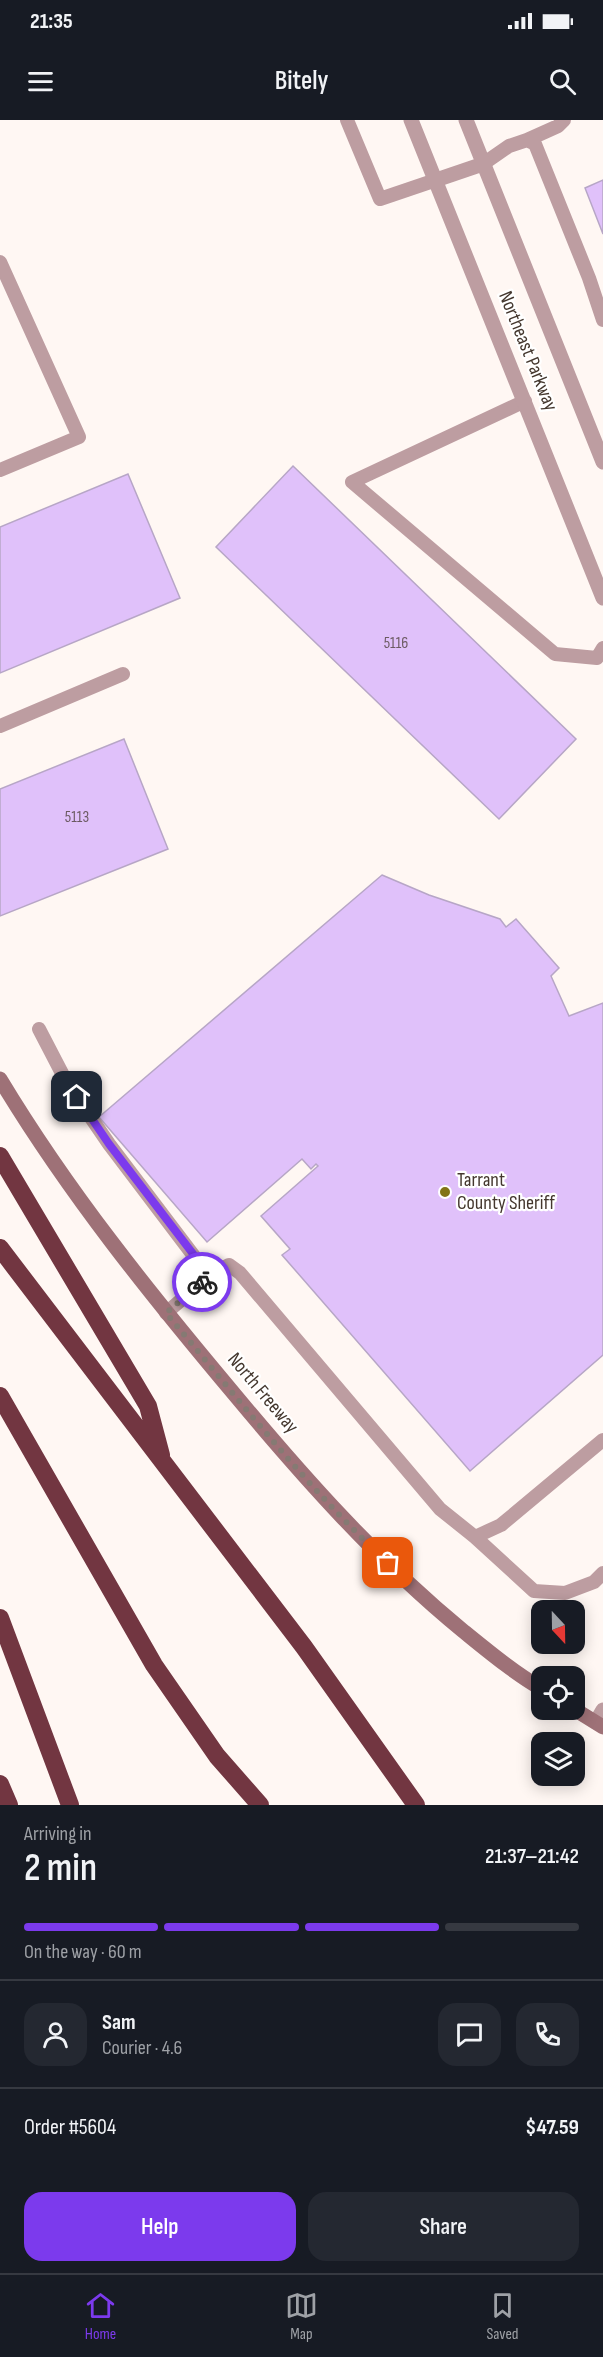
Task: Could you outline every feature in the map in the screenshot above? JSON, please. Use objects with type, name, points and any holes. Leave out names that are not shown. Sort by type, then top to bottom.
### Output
[{"type":"highway","points":[[0,1156],[148,1406],[163,1462]]},
{"type":"highway","points":[[0,1248],[304,1647],[416,1805]]},
{"type":"highway","points":[[0,1396],[154,1665],[217,1756],[260,1805]]},
{"type":"highway","points":[[0,1618],[70,1805]]},
{"type":"highway","points":[[0,1784],[9,1805]]},
{"type":"main road","name":"North Freeway","points":[[0,1079],[84,1205],[166,1313],[288,1458],[356,1533],[444,1615],[512,1671],[531,1682]]},
{"type":"main road","points":[[585,1713],[601,1720]]},
{"type":"street","name":"Northeast Parkway","points":[[411,120],[603,598]]},
{"type":"street","name":"Northeast Parkway","points":[[466,120],[603,462]]},
{"type":"street","points":[[436,180],[483,164]]},
{"type":"lane","points":[[347,120],[380,199],[436,180]]},
{"type":"lane","points":[[483,164],[509,146],[558,126],[564,120]]},
{"type":"lane","points":[[527,140],[535,144],[589,278],[603,320]]},
{"type":"lane","points":[[0,262],[79,437],[0,470]]},
{"type":"lane","points":[[525,401],[352,482],[555,654],[597,658],[603,648]]},
{"type":"lane","points":[[0,726],[123,674]]},
{"type":"lane","points":[[39,1029],[66,1081],[109,1144],[210,1276]]},
{"type":"lane","points":[[166,1313],[210,1276],[229,1265],[240,1273],[440,1509],[475,1537],[534,1591],[565,1593],[594,1582],[603,1573]]},
{"type":"lane","points":[[475,1537],[501,1525],[603,1440]]},
{"type":"building","points":[[603,180],[603,234],[585,188]]},
{"type":"building","points":[[293,466],[576,739],[499,819],[216,547]]},
{"type":"building","points":[[128,474],[180,598],[0,673],[0,527]]},
{"type":"building","points":[[124,739],[168,849],[0,916],[0,789]]},
{"type":"building","name":"Tarrant County Sheriff","points":[[382,875],[429,895],[500,919],[506,927],[516,919],[559,968],[551,976],[569,1016],[603,1003],[603,1355],[470,1471],[282,1255],[290,1249],[261,1216],[318,1166],[316,1164],[311,1169],[302,1159],[207,1242],[99,1117]]},
{"type":"way so far","points":[[202,1282],[166,1313],[288,1458],[356,1533],[388,1563]]},
{"type":"place","name":"Tarrant County Sheriff","points":[[445,1192]]},
{"type":"route","points":[[77,1097],[109,1144],[210,1276],[202,1282]]}]
